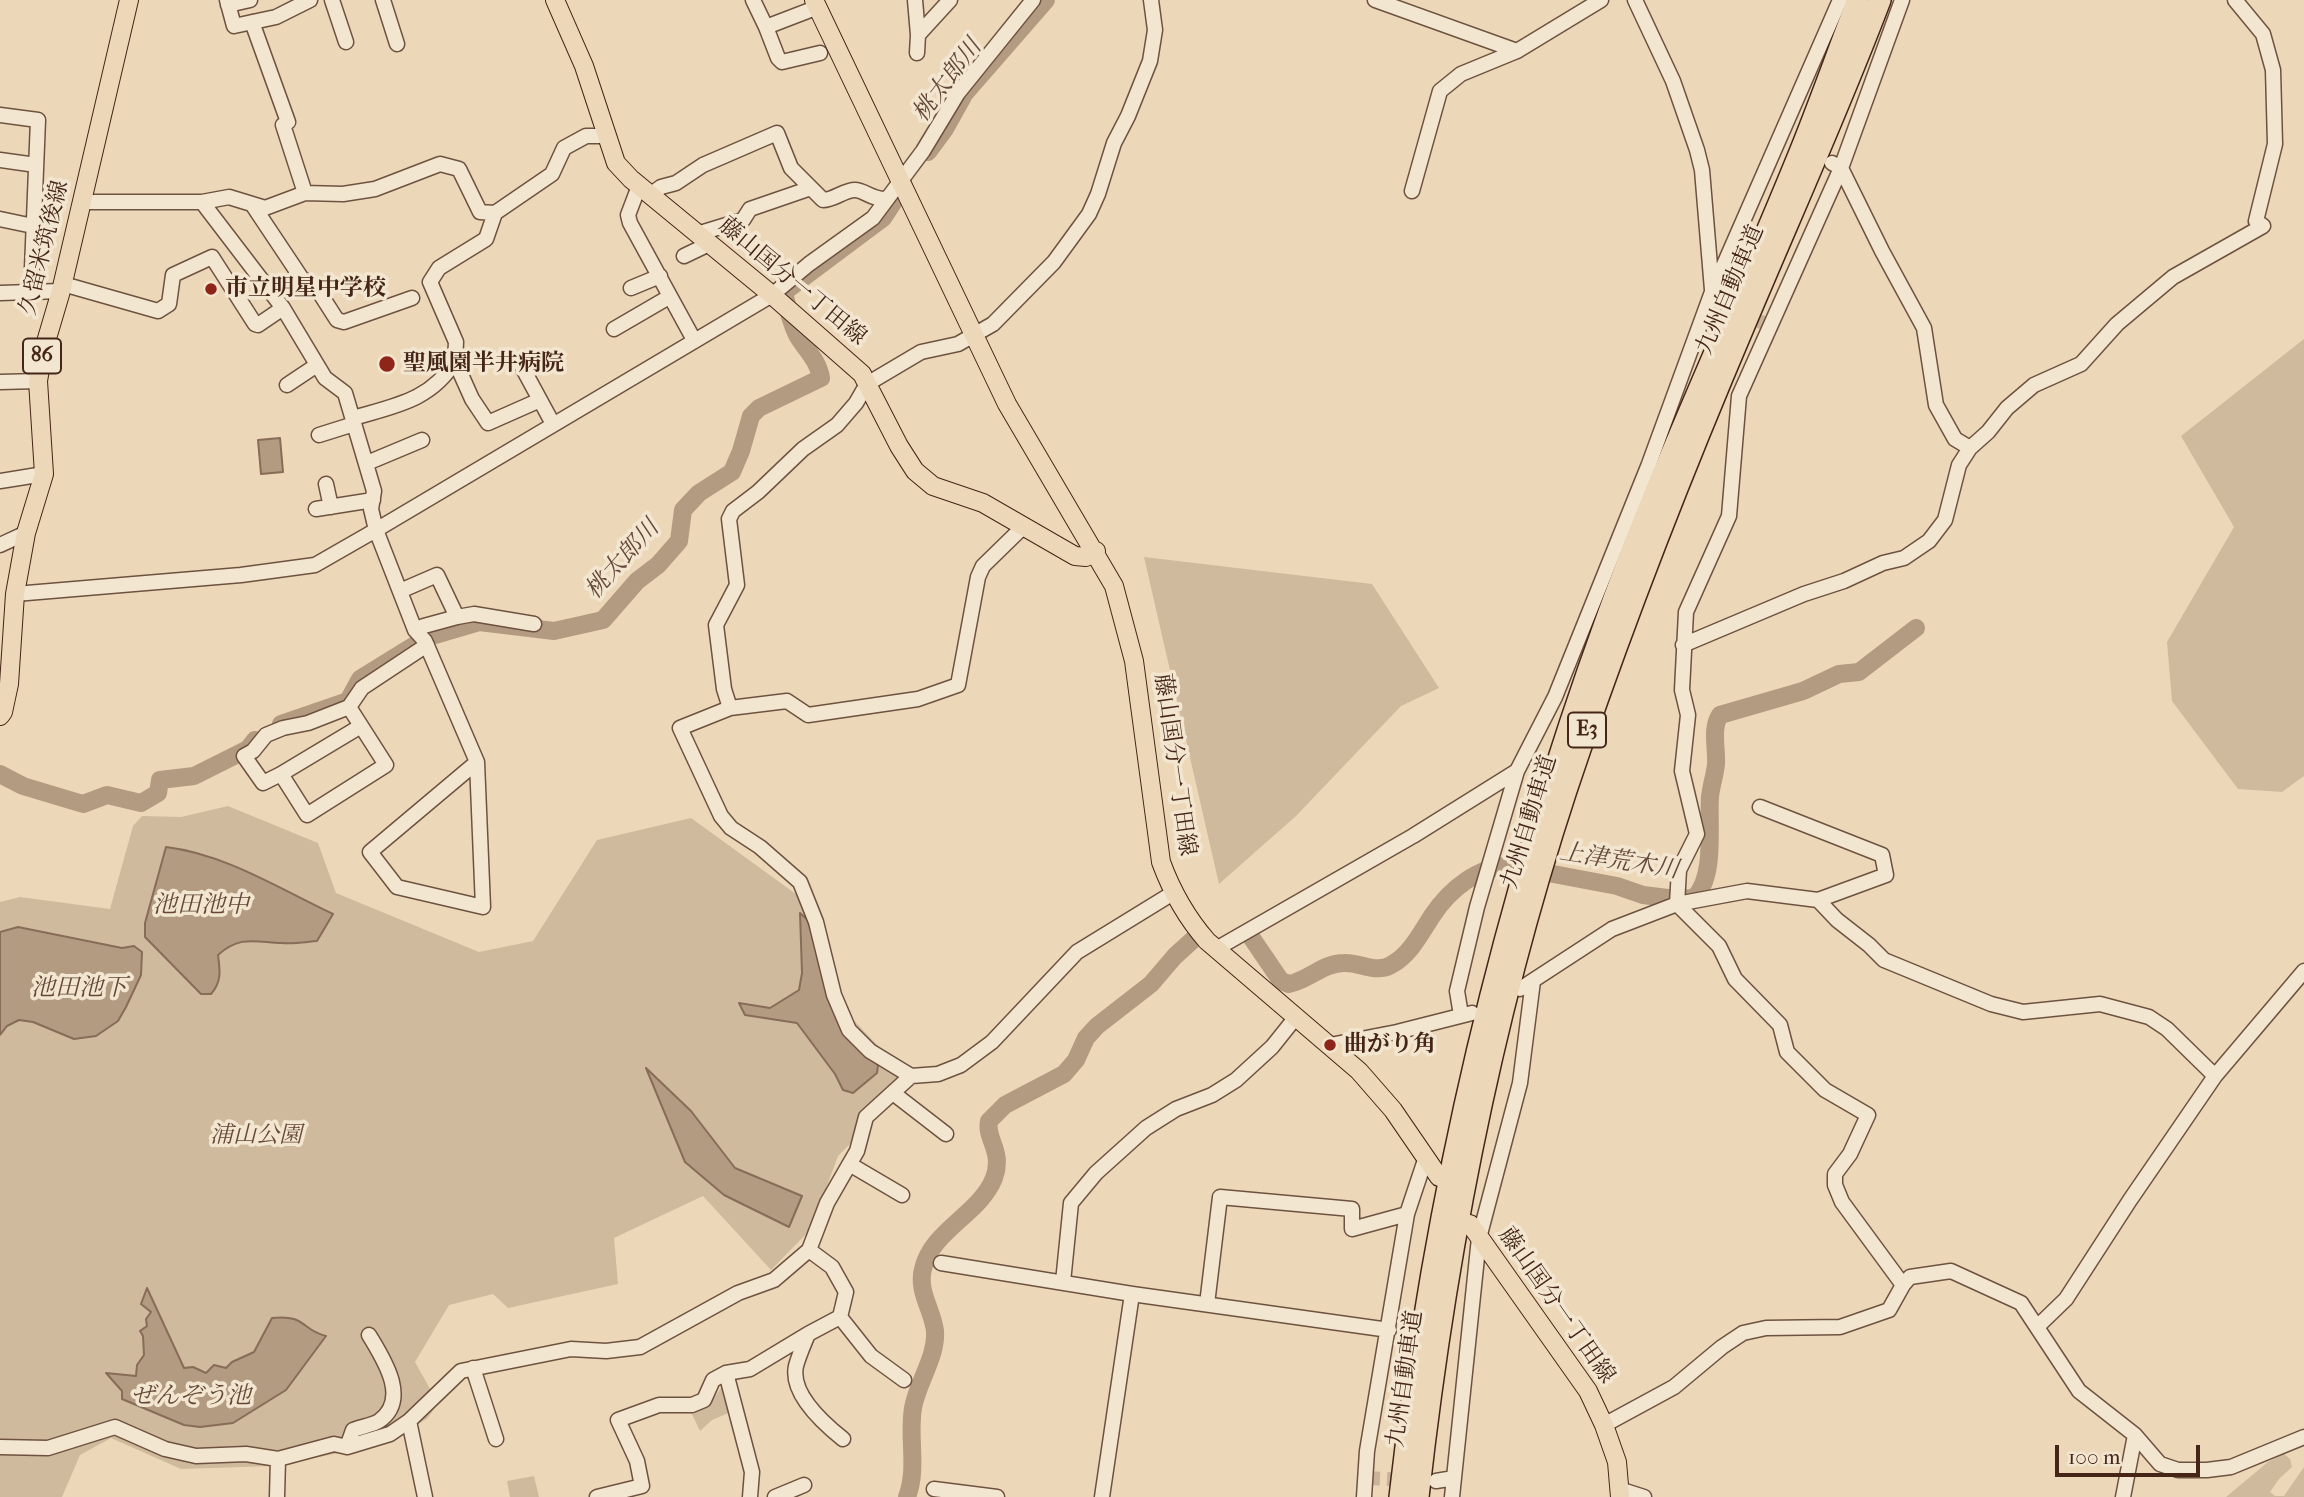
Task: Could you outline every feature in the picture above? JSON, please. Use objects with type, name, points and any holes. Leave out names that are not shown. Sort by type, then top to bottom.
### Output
[{"type":"highway","name":"九州自動車道","points":[[1400,1497],[1418,1350],[1444,1201],[1477,1047],[1527,859],[1608,614],[1697,390],[1796,162],[1858,0]]},
{"type":"highway","name":"九州自動車道","points":[[1418,1497],[1436,1352],[1465,1180],[1494,1052],[1543,863],[1579,751],[1649,558],[1741,332],[1853,73],[1881,0]]},
{"type":"main road","name":"久留米筑後線","points":[[0,716],[9,684],[15,594],[26,533],[44,474],[38,381],[43,352],[62,288],[129,0]]},
{"type":"main road","name":"藤山国分一丁田線","points":[[555,0],[584,66],[616,163],[644,190],[772,295],[862,374],[915,471],[933,486],[983,503],[1075,556],[1086,557],[1096,551]]},
{"type":"main road","name":"藤山国分一丁田線","points":[[816,4],[1007,404],[1096,551],[1114,586],[1134,661],[1161,862],[1173,893],[1193,926],[1216,949],[1330,1045],[1379,1093],[1439,1177]]},
{"type":"main road","name":"藤山国分一丁田線","points":[[1474,1231],[1588,1391],[1617,1462],[1620,1493]]},
{"type":"street","points":[[250,0],[228,2],[234,26],[276,17],[312,1]]},
{"type":"street","points":[[332,0],[346,42]]},
{"type":"street","points":[[383,0],[397,44]]},
{"type":"street","points":[[753,0],[782,62],[820,53]]},
{"type":"street","points":[[915,0],[917,53]]},
{"type":"street","points":[[918,35],[950,0]]},
{"type":"street","points":[[15,594],[241,575],[315,565],[376,530],[772,295],[809,264],[873,218],[923,151],[958,93],[1033,0]]},
{"type":"street","points":[[730,708],[724,690],[716,625],[737,585],[729,519],[733,511],[758,492],[803,449],[837,425],[856,403],[867,384],[921,352],[946,348],[975,336],[993,324],[1040,279],[1088,214],[1098,194],[1114,142],[1128,116],[1150,61],[1155,30],[1151,0]]},
{"type":"street","points":[[1375,0],[1517,51]]},
{"type":"street","points":[[1412,191],[1440,91],[1461,74],[1517,51],[1601,0]]},
{"type":"street","points":[[1635,0],[1672,81],[1697,150],[1702,170],[1713,298]]},
{"type":"street","points":[[1330,1045],[1397,1032],[1466,1014],[1457,991],[1517,772],[1555,697],[1713,298],[1840,0]]},
{"type":"street","points":[[1902,0],[1837,165],[1739,396],[1729,516],[1686,612],[1682,690],[1688,715],[1682,771],[1697,834],[1679,870],[1678,904],[1719,946],[1735,979],[1780,1025],[1787,1052],[1825,1090],[1868,1115],[1850,1154],[1835,1174],[1835,1185],[1842,1202],[1903,1285]]},
{"type":"street","points":[[1683,645],[1804,594],[1844,581],[1883,563],[1903,558],[1929,541],[1945,520],[1959,465],[2007,408],[2034,385],[2081,364],[2117,324],[2173,277],[2263,226],[2256,221],[2275,144],[2273,70],[2263,34],[2235,0]]},
{"type":"street","points":[[766,27],[816,4]]},
{"type":"street","points":[[252,22],[288,122],[283,125],[305,193]]},
{"type":"street","points":[[0,115],[38,120],[32,293]]},
{"type":"street","points":[[694,340],[630,223],[628,215],[644,190],[676,183],[703,166],[777,132],[791,168],[823,200],[853,190],[870,197],[887,199]]},
{"type":"street","points":[[540,400],[488,423],[472,399],[455,361],[456,342],[430,282],[439,268],[486,240],[495,213],[552,174],[564,148],[586,136],[608,136]]},
{"type":"street","points":[[0,160],[36,165]]},
{"type":"street","points":[[82,202],[202,202],[229,197],[265,208],[305,193],[343,194],[375,189],[440,164],[459,169],[480,212],[495,213]]},
{"type":"street","points":[[1837,165],[1924,328],[1936,405],[1955,439],[1970,449]]},
{"type":"street","points":[[684,256],[703,239],[743,220],[750,209],[811,188]]},
{"type":"street","points":[[202,202],[283,308],[325,378],[345,393],[374,491],[371,509],[376,530],[415,631],[427,645],[477,762],[483,907],[397,887],[370,852],[477,762]]},
{"type":"street","points":[[252,204],[302,279],[314,284],[337,320],[344,322],[412,298]]},
{"type":"street","points":[[0,219],[33,226]]},
{"type":"street","points":[[0,293],[32,293],[62,288],[158,311],[169,304],[173,275],[212,257],[255,324],[258,325],[283,308]]},
{"type":"street","points":[[631,288],[660,276]]},
{"type":"street","points":[[273,295],[302,279]]},
{"type":"street","points":[[614,330],[669,297]]},
{"type":"street","points":[[319,435],[416,399],[438,384],[455,361]]},
{"type":"street","points":[[287,385],[317,365]]},
{"type":"street","points":[[521,365],[553,424]]},
{"type":"street","points":[[0,382],[38,381]]},
{"type":"street","points":[[367,463],[422,440]]},
{"type":"street","points":[[0,481],[44,474]]},
{"type":"street","points":[[326,484],[331,507]]},
{"type":"street","points":[[316,509],[373,500]]},
{"type":"street","points":[[1024,526],[983,566],[978,576],[958,685],[918,699],[808,715],[787,701],[730,708],[680,728],[721,816],[731,828],[760,847],[800,882],[816,922],[834,995],[849,1030],[870,1051],[911,1076],[938,1074],[961,1065],[992,1042],[1077,952],[1173,893]]},
{"type":"street","points":[[0,545],[26,533]]},
{"type":"street","points":[[400,591],[437,575],[457,617]]},
{"type":"street","points":[[415,631],[424,625],[474,614],[534,624]]},
{"type":"street","points":[[361,726],[263,783],[244,755],[253,751],[266,736],[283,728],[308,723],[349,706],[362,688],[427,645]]},
{"type":"street","points":[[281,774],[307,815],[386,765],[349,706]]},
{"type":"street","points":[[1216,949],[1413,836],[1517,772]]},
{"type":"street","points":[[1520,989],[1612,929],[1678,904],[1747,891],[1818,900],[1886,876],[1882,855],[1760,807]]},
{"type":"street","points":[[1818,900],[1884,960],[1991,1004],[2023,1012],[2100,1004],[2149,1017],[2215,1076]]},
{"type":"street","points":[[2038,1326],[2066,1299],[2215,1076],[2304,971]]},
{"type":"street","points":[[1452,1497],[1474,1231],[1520,1083],[1533,981]]},
{"type":"street","points":[[1063,1282],[1071,1203],[1096,1173],[1146,1128],[1176,1109],[1212,1095],[1236,1080],[1272,1047],[1296,1017]]},
{"type":"street","points":[[0,1447],[48,1448],[115,1427],[165,1449],[196,1456],[246,1454],[278,1458],[334,1444],[347,1447],[390,1434],[409,1421],[461,1371],[571,1349],[606,1351],[640,1347],[738,1293],[774,1280],[809,1250],[822,1213],[857,1151],[866,1117],[911,1076]]},
{"type":"street","points":[[892,1093],[946,1134]]},
{"type":"street","points":[[1364,1497],[1367,1451],[1407,1214],[1426,1157]]},
{"type":"street","points":[[851,1165],[902,1195]]},
{"type":"street","points":[[1207,1304],[1220,1197],[1352,1209],[1352,1229],[1407,1214]]},
{"type":"street","points":[[597,1497],[642,1486],[637,1461],[618,1420],[659,1405],[692,1405],[704,1400],[713,1380],[726,1373],[750,1369],[840,1317],[846,1292],[832,1267],[809,1250]]},
{"type":"street","points":[[941,1263],[1132,1294],[1389,1330]]},
{"type":"street","points":[[1604,1425],[1674,1387],[1743,1333],[1766,1328],[1840,1327],[1889,1310],[1910,1277],[1951,1271],[2021,1303],[2079,1391],[2134,1435],[2160,1464],[2178,1470],[2207,1470],[2231,1466],[2304,1437]]},
{"type":"street","points":[[1102,1497],[1132,1294]]},
{"type":"street","points":[[840,1317],[871,1356],[904,1380]]},
{"type":"street","points":[[808,1334],[796,1368],[797,1385],[826,1423],[843,1438]]},
{"type":"street","points":[[347,1447],[353,1430],[379,1421],[390,1408],[394,1387],[389,1368],[369,1335]]},
{"type":"street","points":[[473,1368],[496,1438]]},
{"type":"street","points":[[726,1373],[752,1472],[750,1497]]},
{"type":"street","points":[[409,1421],[422,1496]]},
{"type":"street","points":[[2123,1497],[2134,1435]]},
{"type":"street","points":[[277,1497],[278,1458]]},
{"type":"street","points":[[1436,1481],[1454,1478]]},
{"type":"street","points":[[775,1497],[804,1485]]},
{"type":"street","points":[[934,1489],[997,1497]]},
{"type":"street","points":[[1620,1493],[1644,1497]]},
{"type":"green space","points":[[2304,339],[2304,776],[2282,792],[2238,789],[2172,701],[2167,642],[2234,527],[2181,436]]},
{"type":"green space","points":[[1144,557],[1372,584],[1439,688],[1401,706],[1296,816],[1219,884]]},
{"type":"green space","name":"浦山公園","points":[[228,806],[318,843],[336,893],[479,952],[533,941],[597,840],[691,818],[818,910],[845,1011],[912,1082],[838,1156],[811,1229],[771,1270],[703,1196],[614,1238],[618,1284],[508,1308],[493,1294],[449,1305],[415,1362],[438,1403],[427,1419],[376,1446],[272,1466],[181,1469],[111,1438],[80,1455],[62,1497],[0,1497],[0,902],[20,897],[110,909],[133,826],[142,816],[181,817]]},
{"type":"green space","points":[[725,1382],[731,1412],[712,1420],[700,1431],[691,1412],[709,1405]]},
{"type":"green space","points":[[2284,1454],[2290,1459],[2292,1467],[2270,1492],[2275,1496],[2284,1496],[2304,1467],[2304,1497],[2226,1497],[2268,1462]]},
{"type":"green space","points":[[534,1476],[539,1497],[510,1497],[507,1481]]},
{"type":"water","points":[[280,438],[283,472],[261,474],[258,440]]},
{"type":"water","name":"池田池中","points":[[166,847],[210,857],[231,865],[333,914],[317,941],[248,941],[226,949],[218,955],[219,976],[215,989],[211,994],[201,994],[145,937],[145,923]]},
{"type":"water","points":[[800,913],[811,923],[846,1033],[878,1065],[877,1073],[853,1093],[843,1090],[835,1074],[797,1023],[745,1015],[739,1003],[770,1008],[799,990],[802,973]]},
{"type":"water","name":"池田池下","points":[[18,927],[122,948],[134,946],[142,952],[141,975],[118,1021],[96,1036],[74,1039],[33,1022],[19,1020],[7,1026],[0,1035],[0,932]]},
{"type":"water","points":[[646,1068],[691,1111],[735,1168],[802,1196],[789,1227],[724,1195],[685,1162]]},
{"type":"water","name":"ぜんぞう池","points":[[147,1288],[184,1368],[193,1367],[206,1373],[214,1365],[226,1368],[232,1362],[254,1352],[272,1318],[297,1320],[326,1336],[286,1390],[233,1423],[200,1427],[184,1425],[122,1399],[122,1391],[106,1373],[136,1376],[137,1365],[144,1355],[143,1336],[140,1331],[147,1326],[146,1319],[151,1312],[141,1304]]},
{"type":"waterway","name":"桃太郎川","points":[[928,152],[945,129],[965,93],[1046,0]]},
{"type":"waterway","name":"桃太郎川","points":[[281,724],[348,701],[360,679],[428,637],[479,622],[554,631],[603,620],[637,581],[658,565],[679,541],[683,510],[699,493],[732,472],[751,416],[759,408],[821,378],[814,360],[795,330],[784,292],[883,218],[904,186]]},
{"type":"waterway","name":"上津荒木川","points":[[1249,934],[1281,981],[1289,984],[1336,964],[1350,963],[1374,968],[1391,965],[1409,950],[1439,906],[1456,888],[1476,875],[1499,867],[1511,866],[1617,886],[1643,895],[1694,898],[1706,877],[1710,850],[1710,797],[1716,764],[1715,732],[1720,715],[1803,691],[1839,674],[1859,672],[1916,628]]},
{"type":"waterway","name":"桃太郎川","points":[[0,774],[23,786],[83,804],[107,795],[141,803],[158,793],[160,780],[194,776],[248,749],[255,740]]},
{"type":"waterway","name":"上津荒木川","points":[[907,1497],[912,1475],[913,1408],[935,1341],[934,1323],[922,1285],[923,1269],[936,1243],[978,1202],[994,1178],[997,1160],[989,1134],[989,1121],[1005,1105],[1064,1074],[1076,1060],[1086,1038],[1097,1026],[1151,984],[1197,936]]},
{"type":"tunnel","points":[[1717,304],[1771,326]]},
{"type":"tunnel","points":[[1366,1478],[1411,1480]]},
{"type":"place","name":"市立明星中学校","points":[[211,289]]},
{"type":"place","name":"聖風園半井病院","points":[[387,364]]},
{"type":"place","name":"曲がり角","points":[[1330,1045]]}]
